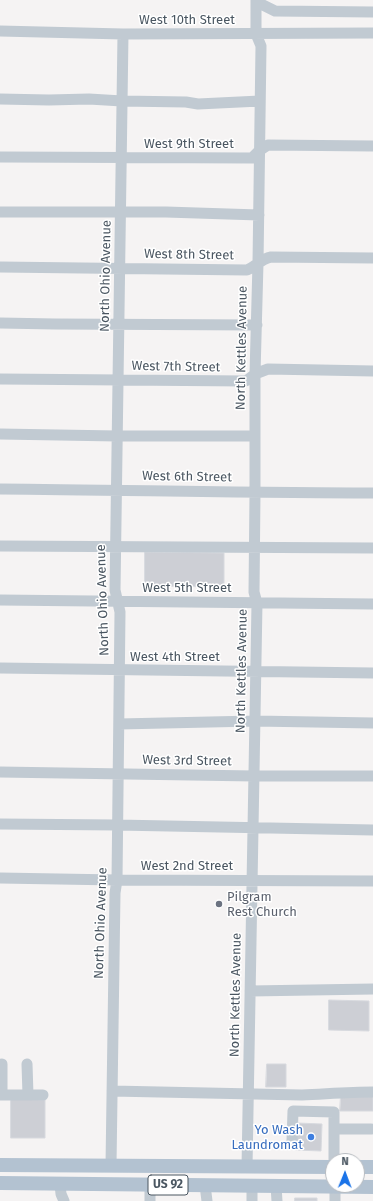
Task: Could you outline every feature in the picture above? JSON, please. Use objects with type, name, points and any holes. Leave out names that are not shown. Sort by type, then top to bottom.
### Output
[{"type":"main road","name":"US 92","points":[[0,1165],[325,1167]]},
{"type":"main road","points":[[209,1185],[240,1176],[245,1172],[247,1167]]},
{"type":"main road","name":"US 92","points":[[0,1183],[325,1187]]},
{"type":"street","points":[[256,2],[275,11],[373,12]]},
{"type":"street","name":"North Kettles Avenue","points":[[247,1167],[257,603],[254,592],[255,374],[261,46],[256,34],[256,2]]},
{"type":"street","name":"West 10th Street","points":[[0,31],[123,34],[256,34],[309,32],[373,33]]},
{"type":"street","name":"North Ohio Avenue","points":[[111,1165],[115,893],[117,880],[118,825],[120,612],[115,590],[123,34]]},
{"type":"street","points":[[0,99],[89,99],[186,102],[198,104],[260,101]]},
{"type":"street","name":"West 9th Street","points":[[0,157],[252,158],[268,145],[373,146]]},
{"type":"street","points":[[0,212],[166,212],[259,215]]},
{"type":"street","name":"West 8th Street","points":[[0,267],[247,270],[265,258],[272,257],[373,258]]},
{"type":"street","points":[[0,323],[257,325]]},
{"type":"street","name":"West 7th Street","points":[[0,378],[246,381],[255,374],[268,369],[373,371]]},
{"type":"street","points":[[0,434],[255,436]]},
{"type":"street","name":"West 6th Street","points":[[0,489],[255,493],[373,493]]},
{"type":"street","points":[[0,546],[373,548]]},
{"type":"street","name":"West 5th Street","points":[[0,600],[373,604]]},
{"type":"street","name":"West 4th Street","points":[[0,668],[373,673]]},
{"type":"street","points":[[119,724],[255,721],[373,723]]},
{"type":"street","name":"West 3rd Street","points":[[0,772],[254,776],[373,776]]},
{"type":"street","points":[[0,824],[373,830]]},
{"type":"street","name":"West 2nd Street","points":[[0,878],[373,881]]},
{"type":"street","points":[[250,990],[373,989]]},
{"type":"street","points":[[2,1064],[1,1095],[43,1095]]},
{"type":"street","points":[[27,1064],[28,1095]]},
{"type":"street","points":[[112,1091],[293,1094],[373,1092]]},
{"type":"street","points":[[292,1141],[293,1094]]},
{"type":"street","points":[[293,1111],[334,1112],[334,1153]]},
{"type":"street","points":[[334,1129],[370,1129]]},
{"type":"street","points":[[60,1184],[61,1194],[64,1201]]},
{"type":"street","points":[[150,1184],[150,1201]]},
{"type":"street","points":[[207,1201],[209,1185]]},
{"type":"street","points":[[252,1186],[252,1201]]},
{"type":"street","points":[[276,1186],[277,1201]]},
{"type":"building","points":[[145,552],[224,553],[224,587],[145,586]]},
{"type":"building","points":[[329,1000],[369,1001],[369,1031],[329,1030]]},
{"type":"building","points":[[267,1064],[286,1064],[286,1087],[266,1087]]},
{"type":"building","points":[[341,1095],[373,1096],[373,1111],[340,1111]]},
{"type":"building","points":[[11,1099],[45,1100],[45,1138],[11,1138]]},
{"type":"building","points":[[297,1123],[322,1124],[321,1151],[296,1150]]},
{"type":"building","points":[[295,1198],[317,1198],[317,1201],[295,1201]]},
{"type":"place","name":"Pilgram Rest Church","points":[[219,904]]},
{"type":"place","name":"Yo Wash Laundromat","points":[[311,1137]]}]
